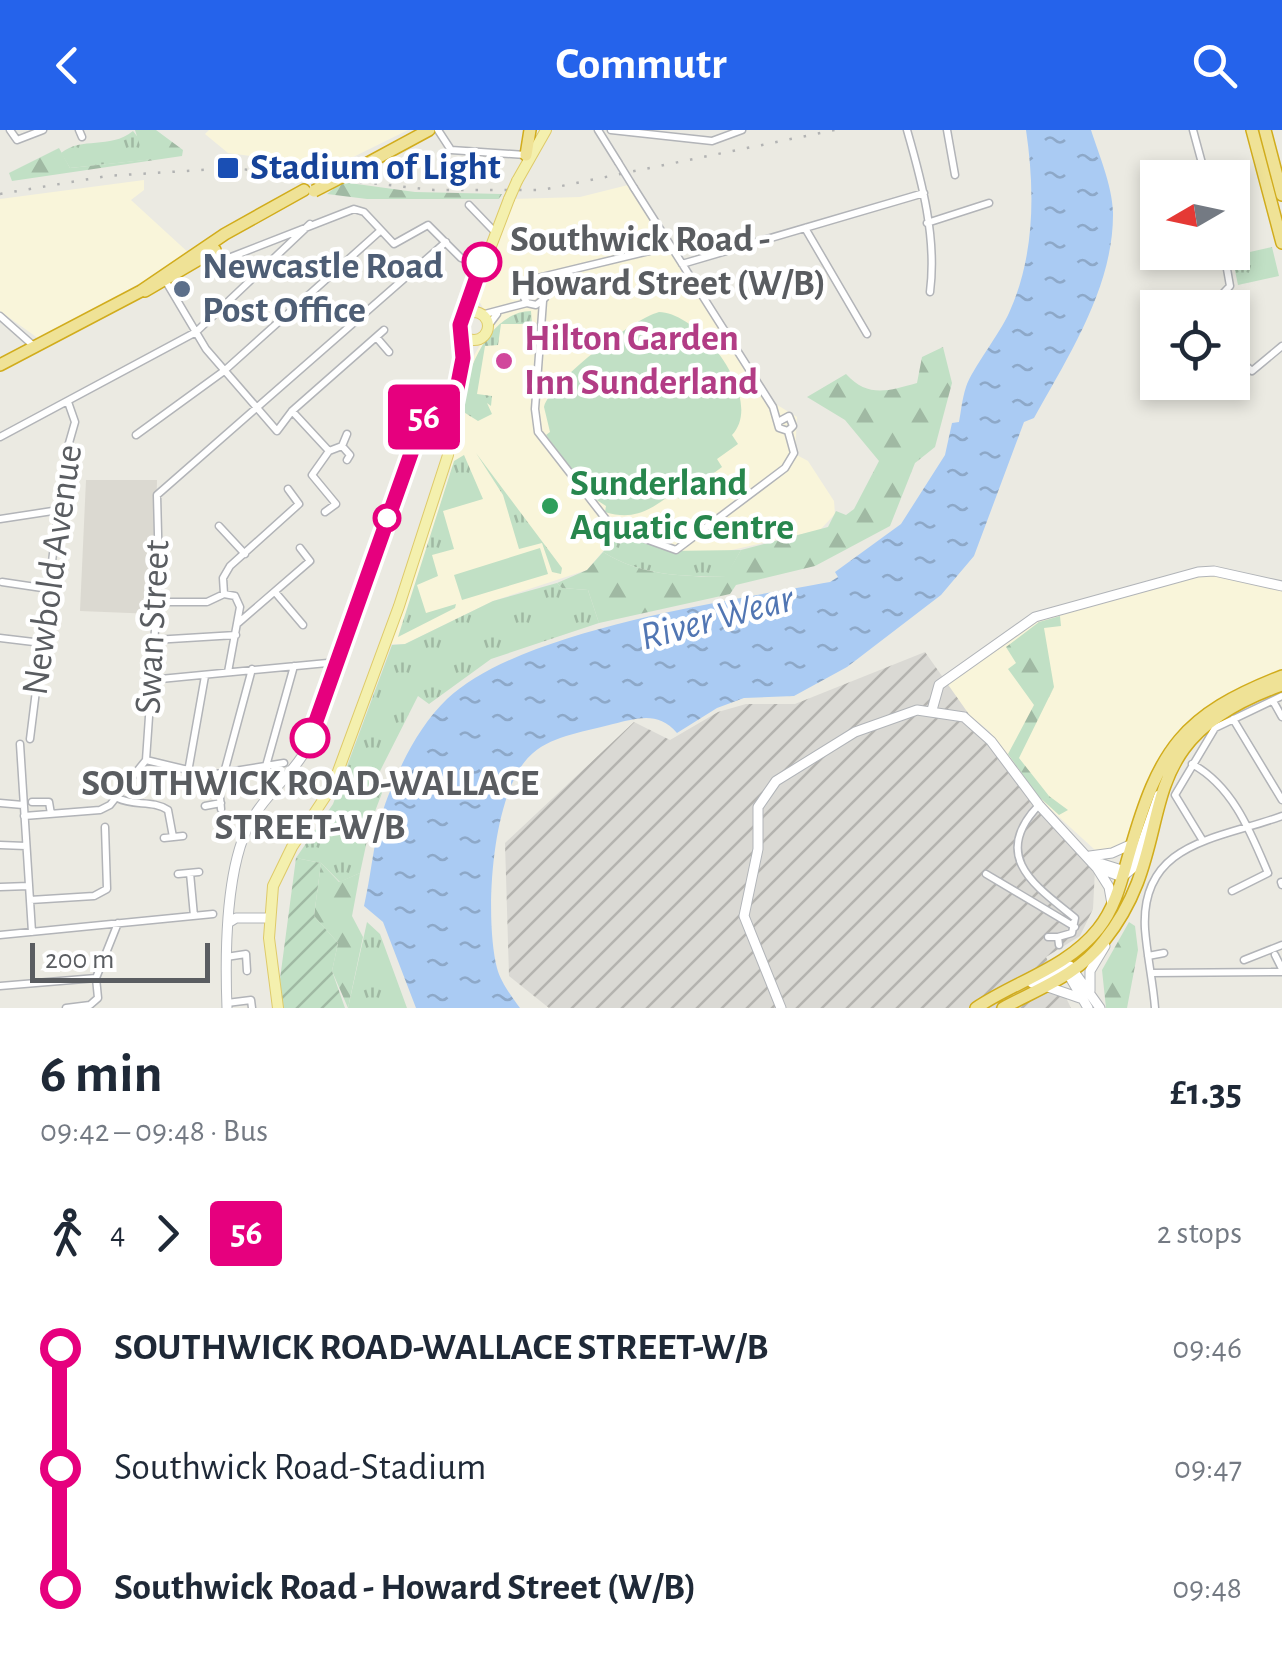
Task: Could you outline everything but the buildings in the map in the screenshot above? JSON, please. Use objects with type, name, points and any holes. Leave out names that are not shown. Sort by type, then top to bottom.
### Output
[{"type":"highway","points":[[0,365],[141,292],[414,130]]},
{"type":"highway","points":[[349,169],[429,130]]},
{"type":"highway","points":[[526,155],[530,130]]},
{"type":"highway","points":[[1252,130],[1282,244]]},
{"type":"highway","points":[[1266,130],[1282,196]]},
{"type":"highway","points":[[1003,1008],[1044,988],[1107,938],[1127,877],[1132,844],[1155,778],[1185,730],[1221,702],[1282,676]]},
{"type":"highway","points":[[980,1006],[1069,967],[1112,906],[1168,794],[1181,751],[1204,724],[1244,699],[1282,685]]},
{"type":"main road","points":[[278,1008],[263,918],[278,872],[333,786],[350,742],[448,455],[463,358],[464,336],[460,328],[480,265],[538,130]]},
{"type":"main road","points":[[522,169],[546,130]]},
{"type":"main road","points":[[463,358],[488,326],[471,293]]},
{"type":"main road","points":[[464,317],[480,314]]},
{"type":"main road","points":[[464,336],[480,338]]},
{"type":"street","points":[[10,130],[17,140],[43,130]]},
{"type":"street","points":[[438,130],[451,150],[526,155]]},
{"type":"street","points":[[598,130],[781,419],[781,430],[788,432]]},
{"type":"street","points":[[611,130],[712,140],[742,130]]},
{"type":"street","points":[[947,130],[955,175]]},
{"type":"street","points":[[1193,130],[1201,160]]},
{"type":"street","points":[[911,131],[928,222],[930,292]]},
{"type":"street","points":[[682,264],[924,193]]},
{"type":"street","points":[[928,222],[989,202]]},
{"type":"street","points":[[470,205],[494,231]]},
{"type":"street","points":[[230,256],[354,209],[364,212],[398,244],[428,225],[461,258],[480,265]]},
{"type":"street","points":[[0,437],[196,332],[310,224]]},
{"type":"street","points":[[805,228],[867,334]]},
{"type":"street","points":[[136,435],[224,371],[380,231]]},
{"type":"street","points":[[256,406],[446,242]]},
{"type":"street","points":[[511,306],[526,282],[670,246]]},
{"type":"street","points":[[164,278],[224,371],[277,431],[292,411],[384,330]]},
{"type":"street","points":[[480,314],[536,303],[554,278]]},
{"type":"street","points":[[539,280],[546,290]]},
{"type":"street","points":[[521,292],[536,303],[541,313],[538,432],[612,527],[664,548],[685,546],[785,468],[794,453],[788,432],[794,421],[781,419]]},
{"type":"street","points":[[488,326],[497,313]]},
{"type":"street","points":[[0,316],[36,348]]},
{"type":"street","points":[[376,337],[389,352]]},
{"type":"street","points":[[1250,369],[1282,346]]},
{"type":"street","name":"Newbold Avenue","points":[[30,739],[65,457],[75,422],[68,402]]},
{"type":"street","points":[[225,933],[231,921],[236,865],[251,820],[302,757],[425,414],[434,407],[454,404]]},
{"type":"street","name":"Swan Street","points":[[146,760],[158,602],[157,495],[256,406]]},
{"type":"street","points":[[292,411],[329,450]]},
{"type":"street","points":[[342,446],[347,434]]},
{"type":"street","points":[[325,512],[336,504],[312,475],[329,450],[342,446]]},
{"type":"street","points":[[342,446],[350,456],[346,460]]},
{"type":"street","points":[[224,594],[226,572],[299,504],[288,489]]},
{"type":"street","points":[[0,519],[59,510]]},
{"type":"street","points":[[219,526],[245,555]]},
{"type":"street","points":[[238,624],[310,561],[300,548]]},
{"type":"street","points":[[932,710],[933,693],[939,685],[1036,617],[1198,572],[1282,586]]},
{"type":"street","points":[[2,582],[49,589]]},
{"type":"street","points":[[275,592],[303,625]]},
{"type":"street","points":[[158,602],[208,602],[224,594],[235,596],[240,607],[228,672]]},
{"type":"street","points":[[154,640],[236,635]]},
{"type":"street","points":[[0,638],[42,643]]},
{"type":"street","points":[[150,680],[338,662]]},
{"type":"street","points":[[266,766],[294,665]]},
{"type":"street","points":[[206,806],[221,806],[221,774],[252,669]]},
{"type":"street","points":[[188,772],[205,676]]},
{"type":"street","points":[[1204,841],[1168,794],[1210,734],[1282,696]]},
{"type":"street","points":[[1272,701],[1282,717]]},
{"type":"street","points":[[781,1008],[744,916],[758,808],[776,781],[855,732],[905,712],[932,710],[964,717],[982,731],[1039,805],[1092,861],[1109,887],[1112,906]]},
{"type":"street","points":[[1234,719],[1282,800]]},
{"type":"street","points":[[20,744],[32,932]]},
{"type":"street","points":[[24,816],[110,806],[146,760],[188,772],[221,774],[284,763]]},
{"type":"street","points":[[1192,764],[1216,779],[1249,828],[1268,873],[1232,891]]},
{"type":"street","points":[[98,774],[130,805],[162,805],[171,815],[174,837]]},
{"type":"street","points":[[32,802],[49,802],[52,814]]},
{"type":"street","points":[[0,804],[24,805]]},
{"type":"street","points":[[1039,805],[1023,826],[1020,862],[1039,892],[1073,915],[1075,928],[1058,941],[1048,937]]},
{"type":"street","points":[[1155,1008],[1146,906],[1154,880],[1170,859],[1204,841],[1281,820]]},
{"type":"street","points":[[30,900],[94,896],[107,889],[105,827]]},
{"type":"street","points":[[164,838],[183,836]]},
{"type":"street","points":[[1092,861],[1132,844]]},
{"type":"street","points":[[0,845],[26,846]]},
{"type":"street","points":[[1092,861],[1127,877]]},
{"type":"street","points":[[178,874],[195,872],[194,916]]},
{"type":"street","points":[[986,874],[1075,928]]},
{"type":"street","points":[[0,887],[28,886]]},
{"type":"street","points":[[232,902],[225,933],[227,1006],[252,1004]]},
{"type":"street","points":[[0,935],[213,914]]},
{"type":"street","points":[[231,921],[263,918]]},
{"type":"street","points":[[225,933],[263,918]]},
{"type":"street","points":[[66,1008],[95,1002],[96,978],[118,923]]},
{"type":"street","points":[[1087,1000],[1090,971],[1107,938]]},
{"type":"street","points":[[1244,960],[1282,944]]},
{"type":"street","points":[[225,957],[246,954],[247,972]]},
{"type":"street","points":[[1148,956],[1164,954]]},
{"type":"street","points":[[1150,972],[1282,971],[1275,956]]},
{"type":"street","points":[[1069,967],[1087,1000]]},
{"type":"street","points":[[0,986],[96,978]]},
{"type":"street","points":[[1044,988],[1060,988],[1100,1008]]},
{"type":"shaded area","points":[[209,130],[408,130],[333,167],[228,153],[205,134]]},
{"type":"shaded area","points":[[144,180],[144,190],[131,200],[191,255],[39,339],[0,311],[0,199]]},
{"type":"shaded area","points":[[628,185],[638,188],[774,403],[797,417],[795,454],[808,461],[834,501],[835,514],[820,530],[723,552],[667,551],[616,536],[587,570],[493,601],[405,644],[389,644],[450,472],[463,375],[492,324],[474,292],[512,199],[580,197]]},
{"type":"shaded area","points":[[86,480],[157,480],[154,614],[80,611]]},
{"type":"shaded area","points":[[1206,573],[1282,588],[1282,672],[1223,696],[1190,719],[1162,757],[1130,839],[1116,848],[1095,850],[1036,796],[989,731],[973,718],[943,706],[941,688],[1037,621]]},
{"type":"shaded area","points":[[925,652],[997,754],[1095,869],[1093,909],[1080,936],[1046,957],[1071,1008],[549,1008],[509,976],[505,843],[634,722],[670,740],[718,712],[746,704],[795,704]]},
{"type":"green space","points":[[135,130],[156,130],[183,150],[182,156],[12,181],[9,173],[59,148],[70,168],[153,159],[140,146]]},
{"type":"green space","points":[[133,131],[155,159],[70,168],[61,153],[78,145],[115,140]]},
{"type":"green space","points":[[342,182],[415,192],[502,194],[499,199],[367,199],[327,194]]},
{"type":"green space","points":[[1272,247],[1279,276],[1238,285],[1235,270],[1250,270],[1250,252]]},
{"type":"green space","points":[[531,311],[532,324],[501,324],[498,345],[485,346],[477,394],[492,396],[491,406],[487,403],[492,414],[478,421],[462,411],[473,364],[491,333],[503,322]]},
{"type":"green space","points":[[659,312],[692,326],[723,360],[741,401],[740,419],[732,435],[738,444],[717,459],[722,467],[679,499],[674,492],[642,512],[605,512],[606,506],[592,497],[546,435],[550,432],[544,407],[561,382],[594,352],[630,326]]},
{"type":"green space","points":[[943,347],[952,383],[935,447],[915,463],[890,526],[815,566],[736,585],[730,594],[599,623],[588,590],[562,588],[557,583],[587,570],[603,552],[647,570],[725,577],[741,550],[828,527],[836,511],[846,515],[854,509],[879,461],[845,420],[807,397],[846,374],[870,390],[917,383],[922,357]]},
{"type":"green space","points":[[476,453],[562,568],[561,574],[552,572],[542,543],[519,549],[503,495]]},
{"type":"green space","points":[[464,455],[483,499],[443,511],[454,549],[432,555],[438,576],[417,585],[426,613],[456,604],[455,608],[398,637],[454,461]]},
{"type":"green space","points":[[624,535],[667,551],[741,550],[726,577],[662,573],[632,566],[603,552],[616,536]]},
{"type":"green space","points":[[540,548],[548,574],[462,600],[454,575]]},
{"type":"green space","points":[[557,583],[562,588],[588,590],[599,623],[491,659],[429,704],[418,696],[377,777],[385,785],[371,822],[360,873],[340,882],[321,863],[296,858],[333,804],[392,645],[405,644],[493,601]]},
{"type":"green space","points":[[1060,616],[1061,626],[1044,628],[1054,687],[1019,758],[1049,796],[1068,810],[1059,815],[1037,795],[1008,754],[1034,705],[1008,669],[1016,663],[1006,647],[1039,622]]},
{"type":"green space","points":[[296,858],[321,863],[314,916],[338,943],[332,971],[345,1008],[283,1008],[280,979]]},
{"type":"green space","points":[[321,863],[339,882],[360,873],[352,916],[363,937],[348,1008],[332,971],[338,943],[314,916]]},
{"type":"green space","points":[[367,922],[380,934],[407,1008],[348,1008]]},
{"type":"green space","points":[[1129,922],[1135,926],[1138,950],[1127,1008],[1106,1008],[1102,970]]},
{"type":"water","name":"River Wear","points":[[1026,130],[1091,130],[1110,191],[1111,240],[1106,267],[1087,319],[1034,418],[1024,422],[974,556],[941,595],[847,667],[794,696],[744,698],[717,708],[677,733],[655,719],[631,720],[561,738],[533,753],[519,770],[508,794],[494,854],[492,887],[497,968],[520,1008],[416,1008],[383,922],[364,906],[385,803],[422,730],[447,699],[481,675],[524,654],[628,621],[830,582],[838,577],[835,572],[901,524],[945,455],[952,423],[959,422],[969,380],[1005,322],[1018,291],[1031,223]]},
{"type":"railway","points":[[0,194],[107,176],[232,168],[434,190],[542,190],[835,130]]},
{"type":"bus line","name":"56","points":[[310,738],[425,414],[434,407],[454,404],[463,358],[460,325],[482,262]]},
{"type":"place","name":"Stadium of Light","points":[[228,168]]},
{"type":"place","name":"Southwick Road - Howard Street (W/B)","points":[[482,262]]},
{"type":"place","name":"Newcastle Road Post Office","points":[[182,289]]},
{"type":"place","name":"Hilton Garden Inn Sunderland","points":[[504,361]]},
{"type":"place","name":"Sunderland Aquatic Centre","points":[[550,506]]},
{"type":"place","name":"SOUTHWICK ROAD-WALLACE STREET-W/B","points":[[310,738]]}]
